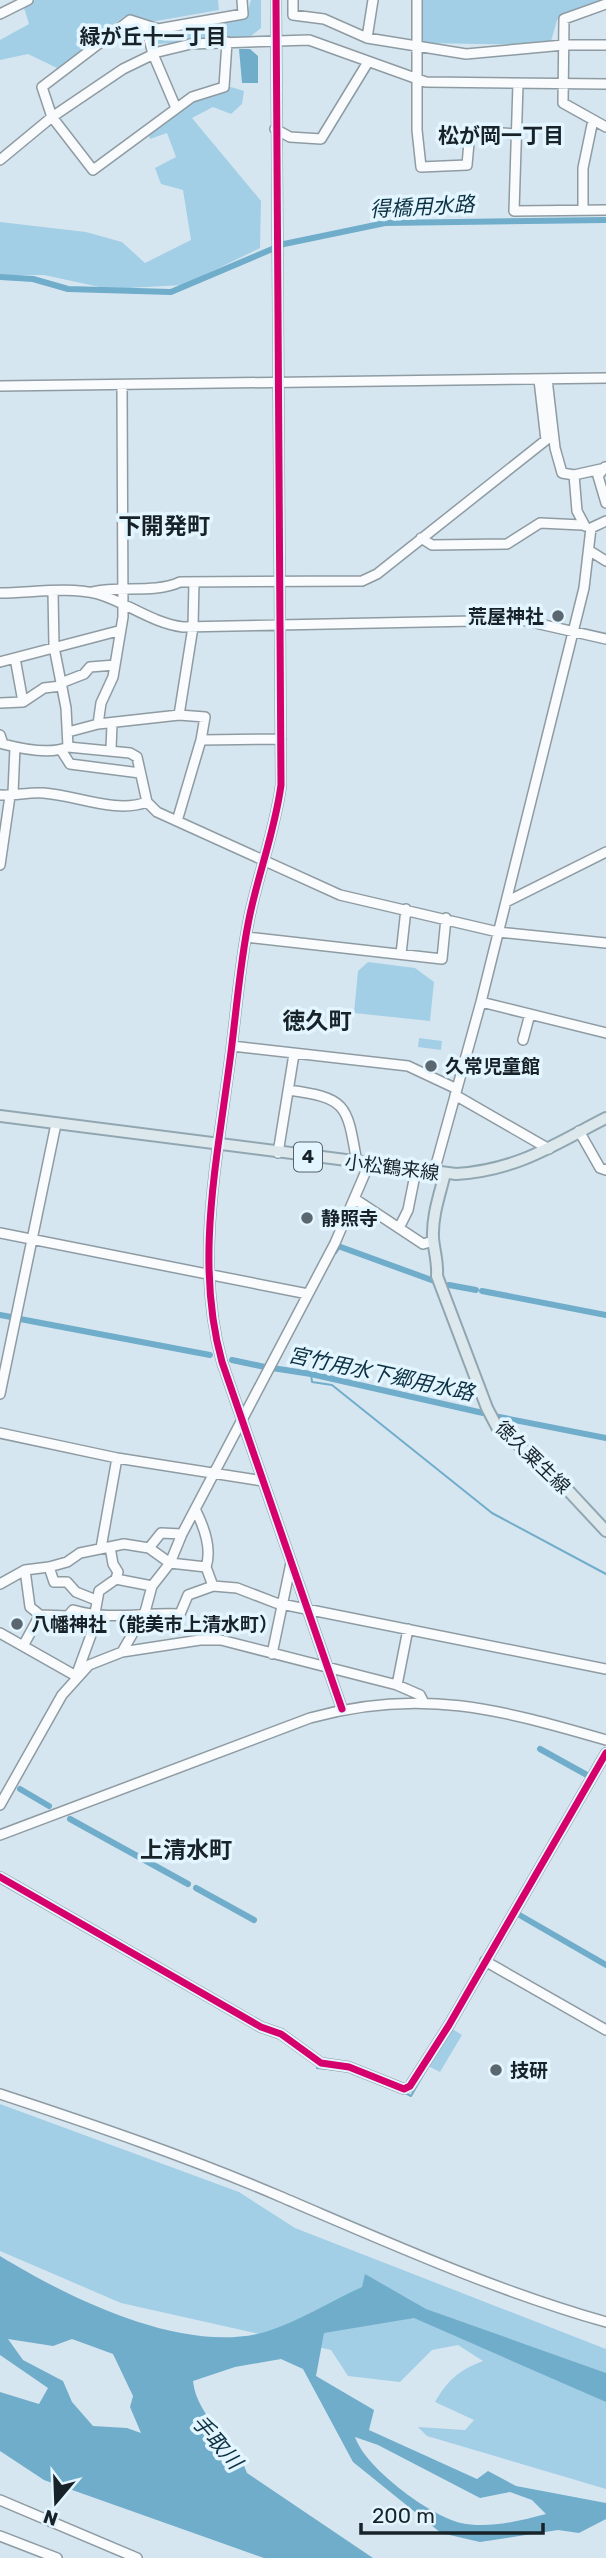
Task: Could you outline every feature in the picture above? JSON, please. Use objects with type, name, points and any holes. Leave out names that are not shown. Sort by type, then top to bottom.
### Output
[{"type":"main road","name":"小松鶴来線","points":[[0,1116],[219,1146],[440,1172],[487,1172],[549,1149],[606,1118]]},
{"type":"main road","name":"徳久粟生線","points":[[440,1172],[433,1220],[438,1276],[490,1413],[510,1440],[551,1472],[606,1531]]},
{"type":"street","points":[[0,14],[28,0]]},
{"type":"street","points":[[227,42],[225,88],[201,92],[93,170],[52,117],[42,87],[118,26],[130,20],[158,29],[243,13],[242,0]]},
{"type":"street","points":[[275,0],[281,739],[278,807],[246,937],[219,1146],[207,1274],[214,1332],[342,1709]]},
{"type":"street","points":[[293,0],[293,15],[324,19],[368,38],[416,47],[466,54],[606,45]]},
{"type":"street","points":[[368,38],[373,0]]},
{"type":"street","points":[[417,0],[416,47],[421,167],[467,165],[470,131],[516,134]]},
{"type":"street","points":[[606,4],[564,19],[564,84],[561,92],[564,103],[606,127]]},
{"type":"street","points":[[146,27],[153,54],[176,108]]},
{"type":"street","points":[[0,160],[52,117],[123,69],[153,54],[191,44],[275,40],[318,42],[418,80],[606,85]]},
{"type":"street","points":[[275,129],[290,138],[321,139],[368,62]]},
{"type":"street","points":[[517,84],[514,211],[606,211]]},
{"type":"street","points":[[583,210],[583,168],[593,120]]},
{"type":"street","points":[[0,386],[606,378]]},
{"type":"street","points":[[543,379],[562,474],[574,475],[603,468]]},
{"type":"street","points":[[0,593],[90,592],[123,587],[168,588],[180,582],[279,584],[362,581],[377,575],[546,440],[543,379]]},
{"type":"street","points":[[0,662],[122,630],[122,386]]},
{"type":"street","points":[[603,468],[598,476],[606,503]]},
{"type":"street","points":[[440,1172],[456,1092],[584,588],[590,551],[574,475]]},
{"type":"street","points":[[421,538],[432,545],[507,544],[540,523],[586,526],[606,521]]},
{"type":"street","points":[[590,551],[606,561]]},
{"type":"street","points":[[179,715],[193,627],[194,582]]},
{"type":"street","points":[[53,592],[54,648],[68,732],[65,748],[70,764],[140,773]]},
{"type":"street","points":[[90,592],[158,621],[193,627],[522,620],[606,639]]},
{"type":"street","points":[[98,724],[101,703],[115,665],[118,631]]},
{"type":"street","points":[[15,658],[23,702]]},
{"type":"street","points":[[0,703],[23,702],[44,688],[84,674],[90,667],[115,665]]},
{"type":"street","points":[[68,732],[98,724],[158,715],[205,717],[201,740],[177,821]]},
{"type":"street","points":[[111,749],[112,724]]},
{"type":"street","points":[[201,740],[281,739]]},
{"type":"street","points":[[1,741],[15,747],[111,749],[137,757],[147,802],[177,821],[340,895],[498,932],[606,943]]},
{"type":"street","points":[[0,865],[15,747]]},
{"type":"street","points":[[8,795],[62,795],[131,808],[147,802]]},
{"type":"street","points":[[506,902],[606,852]]},
{"type":"street","points":[[401,954],[406,909]]},
{"type":"street","points":[[246,937],[442,959],[446,918]]},
{"type":"street","points":[[481,1002],[606,1033]]},
{"type":"street","points":[[523,1040],[530,1014]]},
{"type":"street","points":[[232,1046],[408,1066],[549,1149]]},
{"type":"street","points":[[278,1153],[294,1054]]},
{"type":"street","points":[[122,1651],[145,1612],[152,1586],[170,1563],[182,1534],[217,1472],[355,1199],[363,1164],[342,1105],[323,1095],[288,1090]]},
{"type":"street","points":[[0,1394],[56,1124]]},
{"type":"street","points":[[579,1131],[600,1168],[606,1170]]},
{"type":"street","points":[[399,1228],[408,1210],[416,1170]]},
{"type":"street","points":[[355,1199],[423,1244],[433,1241]]},
{"type":"street","points":[[0,1233],[308,1294]]},
{"type":"street","points":[[0,1433],[117,1458],[263,1481]]},
{"type":"street","points":[[76,1676],[94,1616],[96,1600],[107,1583],[111,1584],[119,1575],[106,1548],[117,1458]]},
{"type":"street","points":[[196,1511],[206,1531],[209,1559],[206,1567],[213,1586]]},
{"type":"street","points":[[149,1548],[161,1533],[182,1534]]},
{"type":"street","points":[[0,1584],[25,1570],[48,1567],[66,1562],[80,1553],[124,1544],[149,1548],[170,1563],[206,1567]]},
{"type":"street","points":[[272,1654],[291,1561]]},
{"type":"street","points":[[48,1567],[54,1582],[67,1582],[76,1591],[96,1600]]},
{"type":"street","points":[[25,1570],[30,1607],[40,1615],[68,1616],[73,1610],[113,1618],[145,1612],[180,1614],[188,1595],[213,1586],[237,1588],[281,1604],[606,1669]]},
{"type":"street","points":[[117,1579],[152,1586]]},
{"type":"street","points":[[23,1646],[40,1615]]},
{"type":"street","points":[[397,1685],[408,1629]]},
{"type":"street","points":[[0,1633],[76,1676]]},
{"type":"street","points":[[0,1805],[62,1695],[76,1676],[89,1665],[122,1651],[207,1639],[221,1640],[397,1685],[420,1695],[423,1701]]},
{"type":"street","points":[[0,1835],[310,1718],[342,1709],[423,1701],[478,1708],[606,1740]]},
{"type":"street","points":[[0,1877],[261,2027],[281,2034],[321,2063],[348,2067],[404,2089],[410,2086],[449,2025],[606,1752]]},
{"type":"street","points":[[485,1961],[606,2030]]},
{"type":"street","points":[[0,2094],[194,2161],[390,2246],[533,2301],[606,2322]]},
{"type":"street","points":[[0,2500],[138,2558]]},
{"type":"street","points":[[0,2536],[57,2558]]},
{"type":"shaded area","points":[[35,0],[218,0],[219,10],[151,22],[125,16],[96,37],[90,31],[79,41],[84,49],[57,68],[28,54],[0,60],[0,40],[29,24],[24,8]]},
{"type":"shaded area","points":[[251,0],[261,0],[261,28],[250,37],[158,44],[154,33],[247,15]]},
{"type":"shaded area","points":[[422,0],[603,0],[557,20],[550,45],[422,43]]},
{"type":"shaded area","points":[[231,87],[244,91],[242,104],[231,114],[213,107],[192,118],[261,201],[260,248],[184,285],[109,289],[44,275],[0,275],[0,222],[86,232],[122,242],[145,263],[191,240],[183,190],[161,184],[155,168],[176,157],[167,133],[150,139],[148,133],[191,100]]},
{"type":"shaded area","points":[[368,962],[415,968],[434,982],[430,1021],[354,1013],[358,971]]},
{"type":"shaded area","points":[[419,1038],[442,1041],[441,1050],[418,1047]]},
{"type":"shaded area","points":[[451,2028],[462,2035],[440,2072],[428,2066]]},
{"type":"shaded area","points":[[0,2104],[239,2192],[295,2228],[606,2349],[606,2489],[427,2436],[418,2427],[465,2430],[474,2420],[435,2402],[455,2377],[483,2361],[458,2345],[432,2350],[400,2382],[348,2376],[331,2350],[121,2303],[0,2251]]},
{"type":"water","points":[[239,49],[250,49],[258,56],[258,83],[242,83]]},
{"type":"water","name":"手取川","points":[[0,2256],[93,2305],[163,2329],[199,2336],[233,2337],[277,2328],[362,2287],[365,2274],[426,2309],[606,2373],[606,2402],[414,2318],[324,2333],[316,2376],[374,2410],[369,2430],[477,2479],[488,2471],[516,2486],[606,2503],[606,2519],[579,2533],[558,2530],[480,2542],[441,2533],[353,2462],[303,2369],[281,2359],[235,2367],[193,2381],[201,2406],[234,2449],[247,2473],[373,2558],[264,2558],[44,2480],[0,2451],[0,2392],[39,2404],[48,2388],[0,2355]],"holes":[[[8,2339],[53,2346],[72,2339],[113,2354],[133,2396],[130,2407],[141,2433],[127,2428],[93,2426],[72,2402],[63,2381],[23,2360]],[[355,2437],[378,2445],[480,2498],[510,2492],[532,2500],[546,2514],[492,2525],[471,2525],[447,2518],[416,2500],[384,2475],[361,2449]]]},
{"type":"waterway","name":"得橋用水路","points":[[0,277],[33,279],[68,289],[171,292],[284,244],[385,223],[606,220]]},
{"type":"waterway","points":[[335,1251],[338,1246],[437,1282]]},
{"type":"waterway","points":[[449,1285],[476,1290]]},
{"type":"waterway","points":[[482,1291],[606,1315]]},
{"type":"waterway","points":[[0,1315],[11,1317]]},
{"type":"waterway","name":"宮竹用水下郷用水路","points":[[20,1319],[210,1355]]},
{"type":"waterway","name":"宮竹用水下郷用水路","points":[[232,1360],[265,1367]]},
{"type":"waterway","name":"宮竹用水下郷用水路","points":[[272,1368],[311,1374],[483,1413]]},
{"type":"waterway","points":[[311,1374],[312,1382],[332,1385],[492,1513],[606,1574]]},
{"type":"waterway","name":"宮竹用水下郷用水路","points":[[494,1416],[606,1438]]},
{"type":"waterway","points":[[540,1749],[587,1775]]},
{"type":"waterway","points":[[20,1789],[49,1806]]},
{"type":"waterway","points":[[70,1819],[188,1884]]},
{"type":"waterway","points":[[196,1888],[254,1920]]},
{"type":"waterway","points":[[516,1913],[606,1965]]},
{"type":"waterway","points":[[103,1931],[132,1948]]},
{"type":"waterway","points":[[405,2093],[411,2096],[431,2061]]},
{"type":"waterway","points":[[317,2068],[340,2070]]},
{"type":"cycle path","points":[[276,0],[281,785],[249,919],[243,956],[210,1215],[210,1289],[222,1362],[342,1709]]},
{"type":"cycle path","points":[[0,1877],[261,2027],[281,2034],[321,2063],[349,2067],[404,2089],[410,2086],[449,2025],[606,1753]]},
{"type":"place","name":"荒屋神社","points":[[558,616]]},
{"type":"place","name":"久常児童館","points":[[431,1066]]},
{"type":"place","name":"静照寺","points":[[307,1218]]},
{"type":"place","name":"八幡神社（能美市上清水町）","points":[[17,1624]]},
{"type":"place","name":"技研","points":[[496,2070]]},
{"type":"district","name":"緑が丘十一丁目","points":[[153,37]]},
{"type":"district","name":"松が岡一丁目","points":[[501,136]]},
{"type":"district","name":"下開発町","points":[[164,526]]},
{"type":"district","name":"徳久町","points":[[317,1021]]},
{"type":"district","name":"上清水町","points":[[186,1850]]}]
